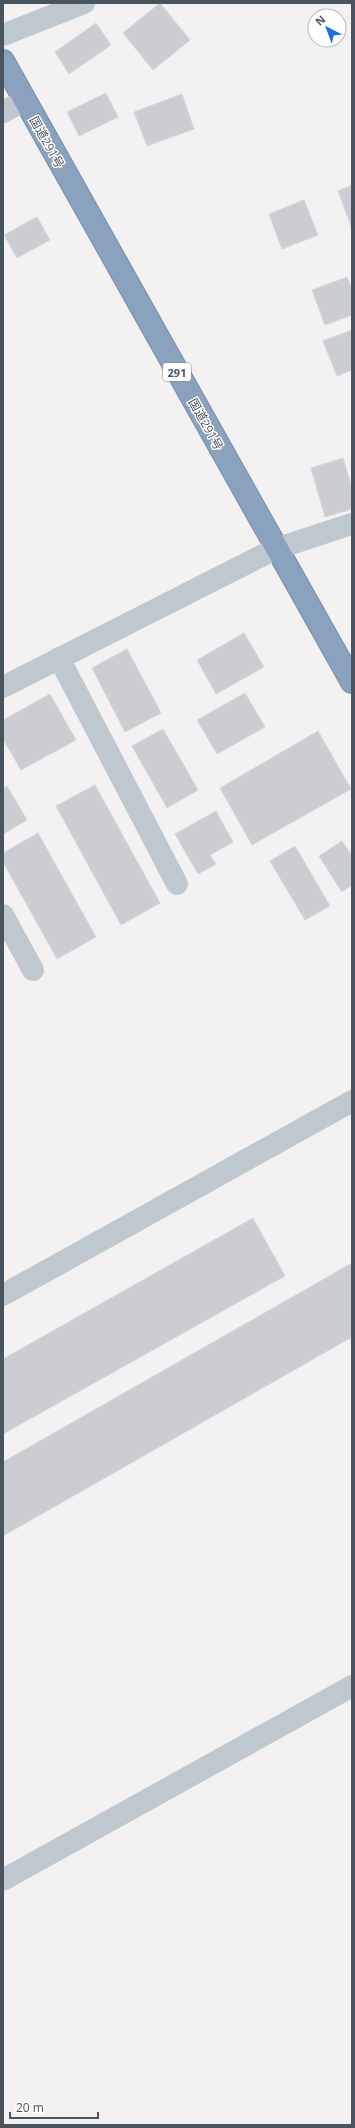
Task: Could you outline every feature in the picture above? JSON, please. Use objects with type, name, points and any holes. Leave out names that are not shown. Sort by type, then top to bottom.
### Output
[{"type":"highway","name":"国道291号","points":[[3,61],[275,549],[352,682]]},
{"type":"street","points":[[3,35],[84,3]]},
{"type":"street","points":[[3,112],[24,101]]},
{"type":"street","points":[[3,687],[275,549],[352,524]]},
{"type":"street","points":[[59,658],[178,884]]},
{"type":"street","points":[[3,915],[33,970]]},
{"type":"street","points":[[3,1295],[352,1101]]},
{"type":"street","points":[[3,1880],[352,1686]]},
{"type":"building","points":[[160,3],[190,40],[153,70],[123,33]]},
{"type":"building","points":[[96,23],[111,45],[69,74],[55,52]]},
{"type":"building","points":[[106,93],[118,117],[79,136],[67,112]]},
{"type":"building","points":[[182,94],[194,129],[147,146],[134,112]]},
{"type":"building","points":[[352,185],[352,225],[351,226],[338,191]]},
{"type":"building","points":[[304,200],[318,235],[282,249],[269,214]]},
{"type":"building","points":[[37,217],[50,240],[17,258],[4,235]]},
{"type":"building","points":[[347,277],[352,290],[352,315],[325,325],[312,290]]},
{"type":"building","points":[[352,330],[352,370],[337,376],[323,341]]},
{"type":"building","points":[[343,458],[352,488],[352,509],[325,517],[311,468]]},
{"type":"building","points":[[244,633],[264,667],[216,694],[197,660]]},
{"type":"building","points":[[127,649],[161,713],[125,732],[92,668]]},
{"type":"building","points":[[245,693],[265,727],[217,754],[197,720]]},
{"type":"building","points":[[50,694],[76,740],[21,770],[3,739],[3,720]]},
{"type":"building","points":[[163,729],[198,790],[167,808],[132,746]]},
{"type":"building","points":[[318,731],[351,789],[252,845],[220,788]]},
{"type":"building","points":[[95,785],[160,903],[121,925],[56,806]]},
{"type":"building","points":[[7,786],[27,820],[3,834],[3,789]]},
{"type":"building","points":[[216,811],[233,842],[210,855],[216,864],[198,874],[175,834]]},
{"type":"building","points":[[38,833],[96,937],[57,959],[3,862],[3,853]]},
{"type":"building","points":[[342,841],[352,856],[352,885],[342,892],[319,856]]},
{"type":"building","points":[[295,846],[330,906],[305,920],[270,861]]},
{"type":"building","points":[[253,1218],[285,1276],[3,1434],[3,1359]]},
{"type":"building","points":[[352,1263],[352,1337],[3,1536],[3,1462]]}]
